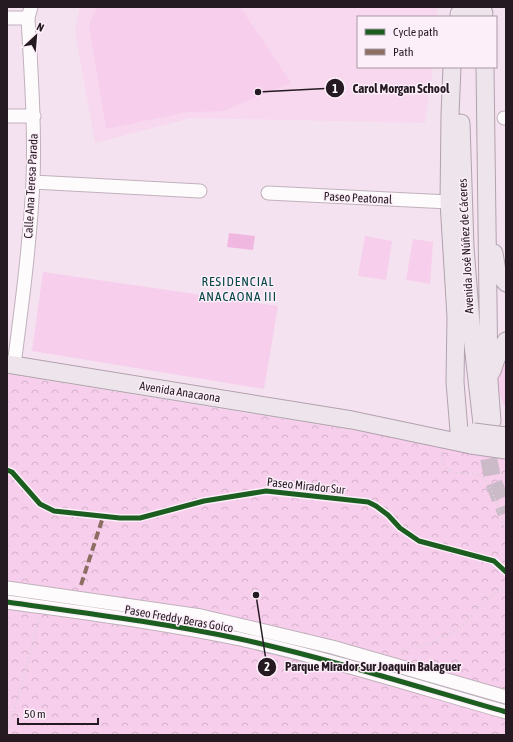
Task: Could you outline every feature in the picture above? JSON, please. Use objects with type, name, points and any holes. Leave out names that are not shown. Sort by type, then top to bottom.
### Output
[{"type":"main road","points":[[459,12],[484,12]]},
{"type":"main road","points":[[452,68],[449,202],[456,317],[455,382],[474,433]]},
{"type":"main road","name":"Avenida José Núñez de Cáceres","points":[[460,68],[465,247],[472,336],[474,433]]},
{"type":"main road","name":"Avenida José Núñez de Cáceres","points":[[474,433],[489,381],[485,68]]},
{"type":"main road","points":[[486,183],[494,221],[494,260],[497,271],[506,283]]},
{"type":"main road","points":[[489,381],[496,359],[506,341]]},
{"type":"main road","name":"Avenida Anacaona","points":[[11,364],[352,420],[443,439],[474,433],[506,450]]},
{"type":"main road","name":"Avenida Anacaona","points":[[352,420],[506,436]]},
{"type":"street","points":[[7,18],[30,12]]},
{"type":"street","name":"Calle Ana Teresa Parada","points":[[11,364],[27,258],[32,182],[34,116],[30,12]]},
{"type":"street","points":[[7,116],[34,116]]},
{"type":"street","points":[[32,182],[200,191]]},
{"type":"street","name":"Paseo Peatonal","points":[[268,193],[449,202]]},
{"type":"street","name":"Paseo Freddy Beras Goico","points":[[7,588],[201,616],[332,647],[506,697]]},
{"type":"street","name":"Paseo Freddy Beras Goico","points":[[7,602],[198,631],[240,640],[356,669],[506,712]]},
{"type":"path","points":[[443,439],[443,464],[445,468],[450,471],[478,475],[484,478],[506,529]]},
{"type":"path","points":[[397,652],[438,640],[460,628],[487,599],[506,588]]},
{"type":"path","points":[[7,735],[43,607]]},
{"type":"shaded area","points":[[80,7],[437,7],[437,16],[357,16],[357,68],[433,68],[425,123],[191,118],[95,143],[75,31]]},
{"type":"shaded area","points":[[229,233],[255,236],[253,250],[227,247]]},
{"type":"green space","points":[[97,7],[240,7],[291,83],[223,111],[187,112],[106,129],[89,25]]},
{"type":"green space","points":[[365,236],[392,241],[386,280],[358,276]]},
{"type":"green space","points":[[413,239],[433,242],[430,284],[406,280]]},
{"type":"green space","points":[[43,272],[278,306],[264,389],[32,351]]},
{"type":"green space","points":[[506,353],[506,408],[502,401],[498,387],[498,380]]},
{"type":"green space","points":[[7,374],[506,455],[506,735],[7,735]]},
{"type":"tunnel","points":[[484,434],[493,481],[506,513]]},
{"type":"marked path","points":[[81,585],[103,517]]},
{"type":"cycle path","name":"Paseo Mirador Sur","points":[[7,470],[12,472],[40,504],[54,511],[120,518],[140,518],[204,501],[266,491],[368,502],[388,515],[400,528],[419,541],[494,561],[506,572]]},
{"type":"cycle path","points":[[7,602],[153,623],[240,639],[341,664],[506,712]]},
{"type":"place","name":"Carol Morgan School","points":[[258,92]]},
{"type":"place","name":"Parque Mirador Sur Joaquín Balaguer","points":[[256,595]]},
{"type":"district","name":"RESIDENCIAL ANACAONA III","points":[[238,288]]}]
